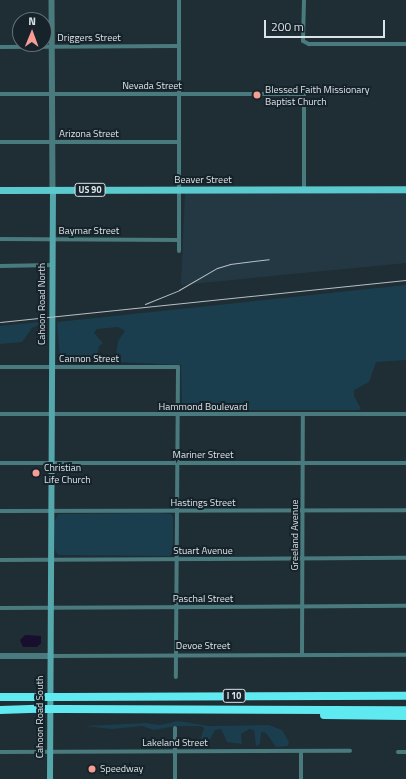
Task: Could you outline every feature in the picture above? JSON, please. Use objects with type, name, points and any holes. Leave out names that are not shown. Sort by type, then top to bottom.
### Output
[{"type":"highway","name":"I 10","points":[[0,697],[406,696]]},
{"type":"highway","points":[[258,709],[274,713],[406,716]]},
{"type":"highway","name":"I 10","points":[[0,710],[406,710]]},
{"type":"main road","name":"Beaver Street","points":[[0,190],[406,189]]},
{"type":"main road","name":"Cahoon Road North","points":[[51,608],[53,190]]},
{"type":"main road","points":[[50,656],[51,608]]},
{"type":"main road","name":"Cahoon Road South","points":[[50,656],[50,779]]},
{"type":"street","name":"Cahoon Road North","points":[[52,0],[52,12]]},
{"type":"street","points":[[179,0],[179,252]]},
{"type":"street","points":[[304,0],[303,41],[309,44],[406,44]]},
{"type":"street","name":"Driggers Street","points":[[52,47],[179,46]]},
{"type":"street","name":"Driggers Street","points":[[0,47],[12,47]]},
{"type":"street","name":"Cahoon Road North","points":[[52,52],[53,190]]},
{"type":"street","name":"Nevada Street","points":[[0,94],[304,94],[304,189]]},
{"type":"street","name":"Arizona Street","points":[[0,142],[179,142]]},
{"type":"street","name":"Baymar Street","points":[[0,239],[179,240]]},
{"type":"street","points":[[0,266],[52,265]]},
{"type":"street","name":"Cannon Street","points":[[0,367],[178,367],[178,415]]},
{"type":"street","name":"Hammond Boulevard","points":[[0,414],[406,414]]},
{"type":"street","points":[[176,677],[176,511],[178,415]]},
{"type":"street","name":"Greeland Avenue","points":[[302,655],[303,415]]},
{"type":"street","name":"Mariner Street","points":[[0,463],[406,462]]},
{"type":"street","name":"Hastings Street","points":[[0,511],[406,510]]},
{"type":"street","name":"Stuart Avenue","points":[[0,560],[406,558]]},
{"type":"street","name":"Paschal Street","points":[[0,608],[406,606]]},
{"type":"street","name":"Devoe Street","points":[[0,656],[406,655]]},
{"type":"street","points":[[175,728],[175,779]]},
{"type":"street","points":[[301,751],[301,779]]},
{"type":"street","name":"Lakeland Street","points":[[0,752],[350,751]]},
{"type":"street","points":[[398,752],[406,752]]},
{"type":"shaded area","points":[[185,193],[406,193],[406,263],[181,285]]},
{"type":"shaded area","points":[[406,285],[406,360],[376,362],[369,382],[354,390],[354,396],[361,409],[358,410],[189,410],[182,408],[181,365],[115,362],[118,341],[125,331],[118,327],[97,329],[94,333],[103,343],[99,346],[96,362],[60,361],[57,322]]},
{"type":"shaded area","points":[[40,322],[41,324],[32,328],[22,342],[0,344],[0,326]]},
{"type":"shaded area","points":[[58,514],[171,514],[173,517],[173,553],[170,556],[58,555],[55,550],[54,522]]},
{"type":"shaded area","points":[[25,635],[41,636],[41,643],[37,647],[23,647],[20,640]]},
{"type":"shaded area","points":[[178,721],[209,726],[269,725],[282,730],[289,742],[288,746],[276,747],[266,733],[261,732],[260,744],[256,746],[254,730],[249,729],[241,734],[242,744],[227,742],[221,729],[215,730],[208,743],[204,744],[200,740],[204,728],[201,726],[176,726],[154,730],[142,726],[112,729],[85,726],[146,723],[160,725]]},
{"type":"railway","points":[[145,304],[179,290],[217,268],[230,264],[269,259]]},
{"type":"railway","points":[[0,322],[406,280]]},
{"type":"place","name":"Blessed Faith Missionary Baptist Church","points":[[257,95]]},
{"type":"place","name":"Christian Life Church","points":[[36,473]]},
{"type":"place","name":"Speedway","points":[[92,769]]}]
